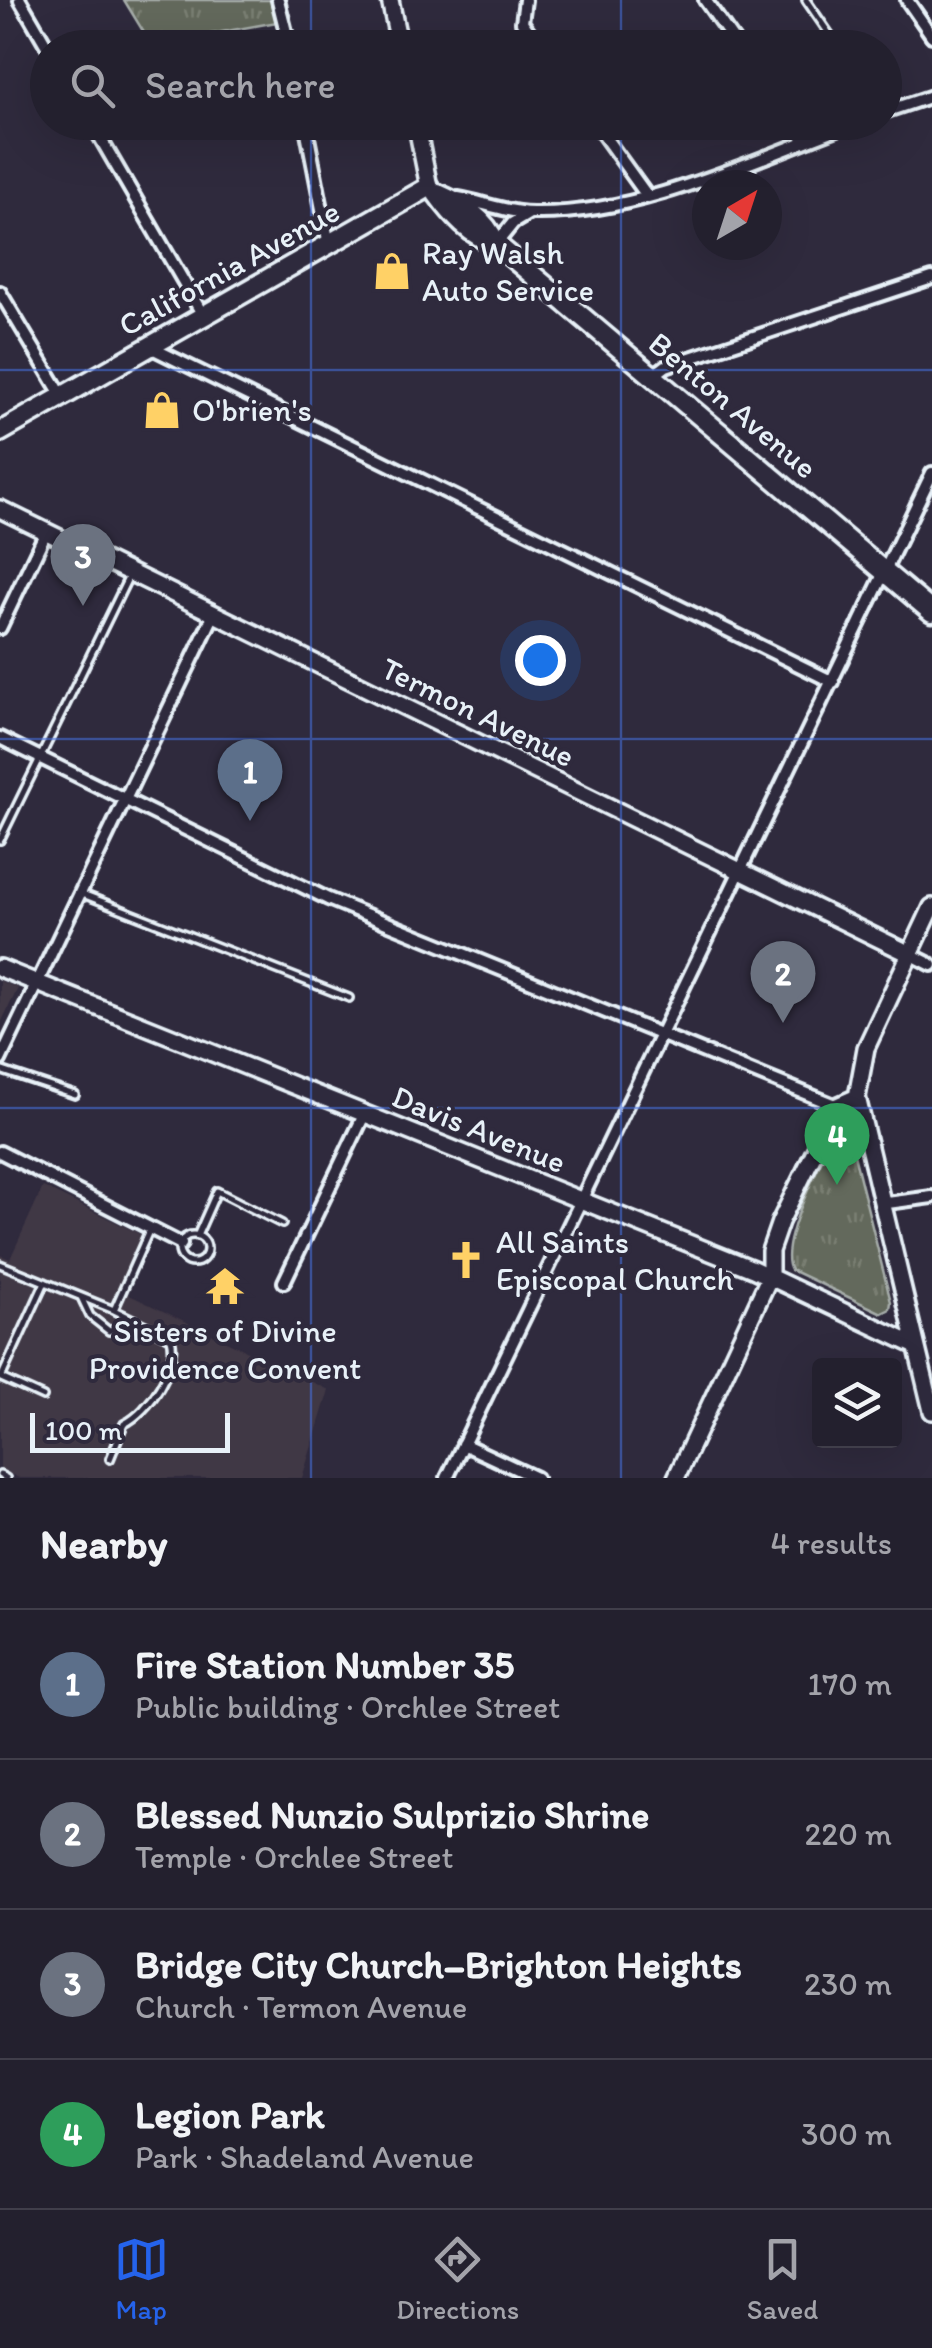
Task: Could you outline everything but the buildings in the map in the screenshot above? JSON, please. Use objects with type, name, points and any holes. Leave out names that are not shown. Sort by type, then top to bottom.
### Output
[{"type":"main road","name":"California Avenue","points":[[0,432],[433,191]]},
{"type":"main road","name":"Benton Avenue","points":[[433,191],[451,214],[480,238],[496,244],[932,612]]},
{"type":"street","points":[[20,0],[38,30]]},
{"type":"street","points":[[278,0],[286,30]]},
{"type":"street","points":[[390,0],[396,30]]},
{"type":"street","points":[[525,0],[522,22],[528,30]]},
{"type":"street","points":[[704,0],[725,30]]},
{"type":"street","points":[[907,0],[932,36]]},
{"type":"street","points":[[902,106],[932,96]]},
{"type":"street","points":[[101,140],[204,316]]},
{"type":"street","points":[[309,140],[330,246]]},
{"type":"street","points":[[420,140],[433,191],[528,214],[574,212],[648,196],[805,140]]},
{"type":"street","points":[[607,140],[648,196]]},
{"type":"street","points":[[496,244],[513,222],[528,214]]},
{"type":"street","points":[[653,376],[666,366],[932,278]]},
{"type":"street","points":[[0,292],[62,396]]},
{"type":"street","points":[[150,347],[832,682]]},
{"type":"street","points":[[447,1478],[932,473]]},
{"type":"street","name":"Termon Avenue","points":[[0,509],[932,964]]},
{"type":"street","points":[[0,628],[46,532]]},
{"type":"street","points":[[0,1060],[214,614]]},
{"type":"street","points":[[0,738],[404,932],[837,1106]]},
{"type":"street","points":[[932,907],[866,1048],[857,1097],[932,1411]]},
{"type":"street","name":"Davis Avenue","points":[[0,968],[770,1276],[932,1353]]},
{"type":"street","points":[[676,1478],[770,1276],[770,1251],[780,1222],[837,1106],[857,1097]]},
{"type":"street","points":[[284,1282],[365,1114]]},
{"type":"street","points":[[0,1152],[180,1244]]},
{"type":"street","points":[[880,1204],[932,1197]]},
{"type":"street","points":[[463,1444],[536,1478]]},
{"type":"lane","points":[[806,0],[827,30]]},
{"type":"lane","points":[[0,840],[130,573]]},
{"type":"lane","points":[[80,893],[349,998]]},
{"type":"lane","points":[[0,1070],[75,1095]]},
{"type":"lane","points":[[198,1236],[206,1245],[200,1261],[182,1258],[180,1244],[198,1236],[217,1191],[282,1224]]},
{"type":"lane","points":[[114,1310],[150,1228]]},
{"type":"lane","points":[[0,1264],[114,1310],[171,1338],[174,1348],[170,1366],[141,1416],[124,1424],[110,1459]]},
{"type":"lane","points":[[43,1397],[1,1378],[45,1282]]},
{"type":"lane","points":[[81,1297],[90,1316],[109,1332],[135,1320]]},
{"type":"shaded area","points":[[0,981],[18,988],[0,1025]]},
{"type":"shaded area","points":[[43,1187],[146,1237],[123,1292],[329,1390],[302,1478],[19,1478],[0,1469],[0,1255],[10,1259]]},
{"type":"green space","points":[[124,0],[272,0],[277,22],[233,30],[142,30]]},
{"type":"green space","points":[[839,1128],[848,1131],[891,1302],[890,1309],[882,1313],[791,1270],[788,1258],[804,1200]]},
{"type":"place","name":"Ray Walsh Auto Service","points":[[392,271]]},
{"type":"place","name":"O'brien's","points":[[162,410]]},
{"type":"place","name":"Bridge City Church–Brighton Heights","points":[[83,606]]},
{"type":"place","name":"Fire Station Number 35","points":[[250,821]]},
{"type":"place","name":"Blessed Nunzio Sulprizio Shrine","points":[[783,1023]]},
{"type":"place","name":"Legion Park","points":[[837,1185]]},
{"type":"place","name":"All Saints Episcopal Church","points":[[466,1260]]},
{"type":"place","name":"Sisters of Divine Providence Convent","points":[[225,1286]]}]
